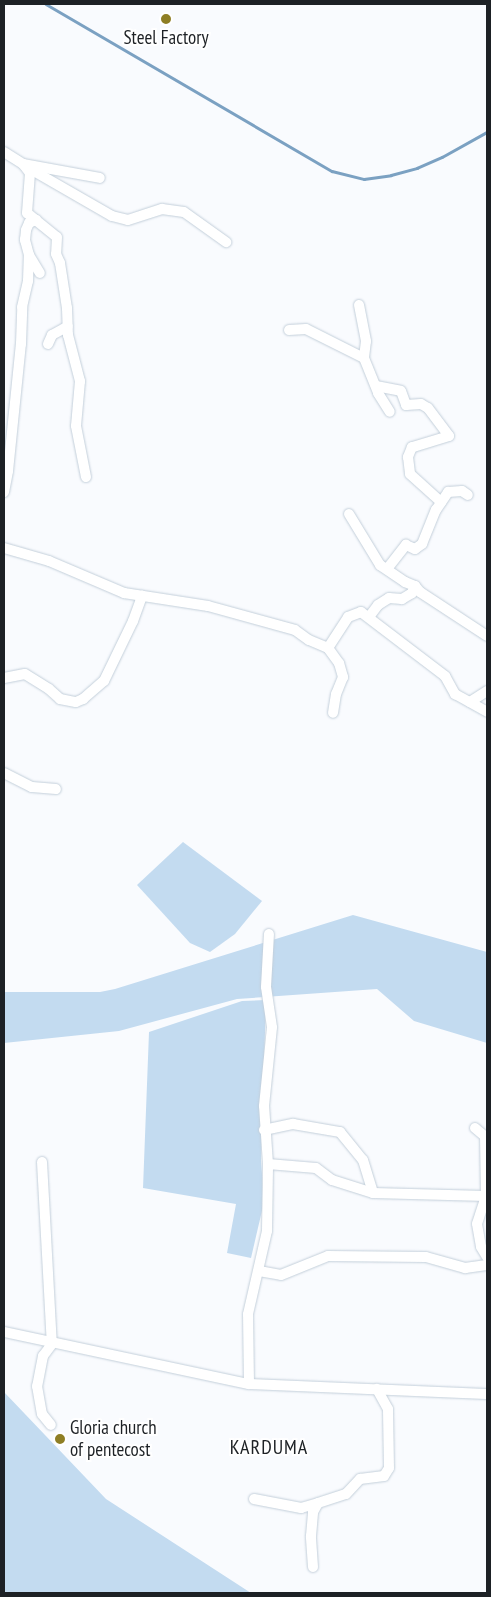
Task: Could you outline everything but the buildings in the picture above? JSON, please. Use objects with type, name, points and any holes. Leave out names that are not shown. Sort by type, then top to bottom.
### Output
[{"type":"street","points":[[4,152],[112,216],[128,220],[162,209],[184,212],[226,242]]},
{"type":"street","points":[[22,164],[100,178]]},
{"type":"street","points":[[22,164],[30,173],[27,213],[57,237],[56,254],[60,263],[68,336],[77,362],[80,381],[76,426],[86,477]]},
{"type":"street","points":[[36,220],[29,222],[25,240],[29,255],[40,273]]},
{"type":"street","points":[[4,492],[8,471],[21,344],[22,307],[28,281],[29,255]]},
{"type":"street","points":[[359,305],[366,341],[364,358],[378,393],[390,412]]},
{"type":"street","points":[[48,344],[52,335],[68,326]]},
{"type":"street","points":[[289,330],[306,329],[364,358]]},
{"type":"street","points":[[376,386],[401,391],[406,405],[421,404],[428,408],[449,436],[412,447],[408,457],[410,474],[441,502]]},
{"type":"street","points":[[387,570],[406,545],[415,548],[422,544],[441,502],[448,492],[462,490],[468,495]]},
{"type":"street","points":[[349,514],[380,565],[405,582],[415,586],[420,592],[487,636]]},
{"type":"street","points":[[4,548],[49,561],[124,593],[208,606],[294,630],[309,640],[328,648],[339,663],[343,677],[336,694],[334,713]]},
{"type":"street","points":[[369,617],[378,605],[389,598],[402,598],[412,593],[415,586]]},
{"type":"street","points":[[4,678],[26,674],[49,689],[60,699],[76,702],[83,699],[104,681],[133,620],[142,596]]},
{"type":"street","points":[[328,648],[348,617],[361,612],[444,676],[456,694],[487,712]]},
{"type":"street","points":[[470,702],[487,691]]},
{"type":"street","points":[[4,773],[32,787],[56,789]]},
{"type":"street","points":[[250,1384],[248,1314],[267,1231],[268,1164],[264,1130],[264,1106],[272,1027],[266,987],[269,934]]},
{"type":"street","points":[[264,1130],[293,1124],[340,1132],[363,1160],[373,1193]]},
{"type":"street","points":[[475,1128],[486,1137],[486,1196],[477,1224],[482,1247],[487,1257]]},
{"type":"street","points":[[42,1162],[52,1344],[43,1356],[37,1386],[42,1414],[50,1425]]},
{"type":"street","points":[[268,1164],[316,1168],[332,1180],[373,1193],[486,1196]]},
{"type":"street","points":[[259,1271],[281,1275],[328,1256],[426,1257],[465,1268],[487,1265]]},
{"type":"street","points":[[4,1332],[52,1344],[250,1384],[487,1394]]},
{"type":"street","points":[[254,1500],[301,1508],[346,1494],[360,1479],[384,1476],[389,1468],[388,1409],[377,1390]]},
{"type":"street","points":[[313,1567],[311,1536],[313,1512],[318,1504]]},
{"type":"shaded area","points":[[183,842],[262,901],[235,934],[210,952],[190,943],[137,885]]},
{"type":"shaded area","points":[[353,915],[487,952],[487,1043],[414,1021],[377,989],[237,999],[119,1031],[4,1043],[4,992],[100,992],[115,989]]},
{"type":"shaded area","points":[[266,1000],[261,1160],[264,1202],[251,1258],[227,1253],[236,1204],[143,1188],[149,1032],[242,1001]]},
{"type":"shaded area","points":[[4,1392],[106,1499],[251,1593],[4,1593]]},
{"type":"waterway","points":[[46,4],[332,171],[364,179],[391,175],[417,168],[442,157],[487,132]]},
{"type":"place","name":"Steel Factory","points":[[166,19]]},
{"type":"place","name":"Gloria church of pentecost","points":[[60,1439]]},
{"type":"district","name":"KARDUMA","points":[[269,1447]]}]
